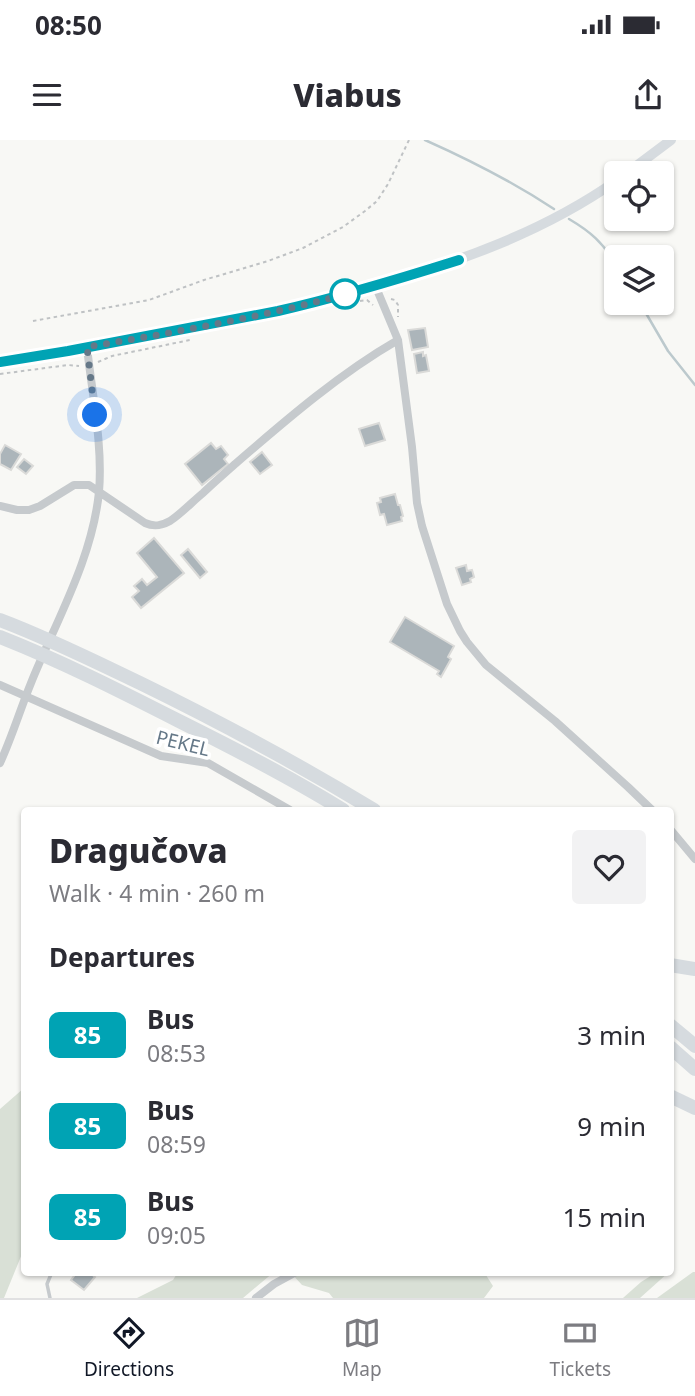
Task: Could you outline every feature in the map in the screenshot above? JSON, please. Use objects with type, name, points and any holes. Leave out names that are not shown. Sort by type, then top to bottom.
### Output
[{"type":"highway","points":[[0,620],[39,634],[205,715],[369,807]]},
{"type":"highway","points":[[0,637],[113,687],[263,763],[339,807]]},
{"type":"highway","points":[[674,966],[695,969]]},
{"type":"highway","points":[[674,1028],[695,1046]]},
{"type":"highway","points":[[674,1051],[695,1069]]},
{"type":"highway","points":[[674,1098],[695,1108]]},
{"type":"main road","points":[[643,161],[671,140]]},
{"type":"main road","points":[[0,362],[312,304],[459,260],[519,236],[563,214],[604,188]]},
{"type":"street","points":[[375,285],[398,340],[417,503],[447,604],[460,631],[486,665],[555,721],[649,807]]},
{"type":"street","points":[[0,506],[29,510],[74,485],[89,485],[145,523],[160,526],[170,521],[326,388],[373,354],[398,340]]},
{"type":"street","points":[[0,763],[85,556],[99,492],[98,438],[87,347]]},
{"type":"street","name":"PEKEL","points":[[0,685],[161,756],[208,764],[285,807]]},
{"type":"street","points":[[674,834],[695,859]]},
{"type":"street","points":[[256,1298],[289,1276]]},
{"type":"lane","points":[[50,1276],[47,1283],[50,1298]]},
{"type":"path","points":[[33,321],[149,300],[303,248],[343,226],[377,201],[409,140]]},
{"type":"path","points":[[0,374],[81,365]]},
{"type":"shaded area","points":[[21,1091],[21,1256],[4,1298],[0,1298],[0,1109]]},
{"type":"shaded area","points":[[693,1272],[695,1298],[657,1298]]},
{"type":"shaded area","points":[[176,1276],[269,1276],[243,1298],[137,1298],[173,1280]]},
{"type":"shaded area","points":[[294,1276],[487,1276],[493,1286],[484,1298],[333,1298],[329,1293],[302,1285]]},
{"type":"shaded area","points":[[651,1276],[665,1276],[640,1298],[623,1298]]},
{"type":"building","points":[[425,328],[428,347],[412,350],[408,330]]},
{"type":"building","points":[[423,352],[429,371],[417,373],[414,354]]},
{"type":"building","points":[[379,423],[385,440],[365,446],[359,429]]},
{"type":"building","points":[[211,443],[216,449],[221,446],[228,455],[224,459],[228,464],[202,485],[185,464]]},
{"type":"building","points":[[5,445],[21,454],[11,470],[0,464],[0,454]]},
{"type":"building","points":[[262,452],[272,465],[260,474],[250,462]]},
{"type":"building","points":[[24,459],[33,466],[26,474],[17,467]]},
{"type":"building","points":[[395,494],[403,516],[402,521],[387,525],[384,514],[380,515],[377,503],[381,502],[380,498]]},
{"type":"building","points":[[154,538],[184,573],[141,608],[132,597],[139,591],[134,586],[142,579],[147,585],[157,577],[137,553]]},
{"type":"building","points":[[188,549],[207,572],[200,578],[181,555]]},
{"type":"building","points":[[466,565],[467,571],[472,570],[474,577],[470,579],[471,582],[462,585],[456,568]]},
{"type":"building","points":[[405,617],[454,646],[448,657],[451,659],[441,677],[437,674],[439,671],[390,642]]},
{"type":"building","points":[[74,1276],[95,1277],[84,1290],[71,1280]]},
{"type":"waterway","points":[[425,140],[491,172],[554,209]]},
{"type":"waterway","points":[[569,219],[584,228],[604,248]]},
{"type":"waterway","points":[[647,315],[668,351],[695,385]]},
{"type":"bus line","name":"85","points":[[0,362],[312,304],[459,260]]},
{"type":"route","points":[[95,415],[87,347],[245,318],[354,292],[345,294]]}]
